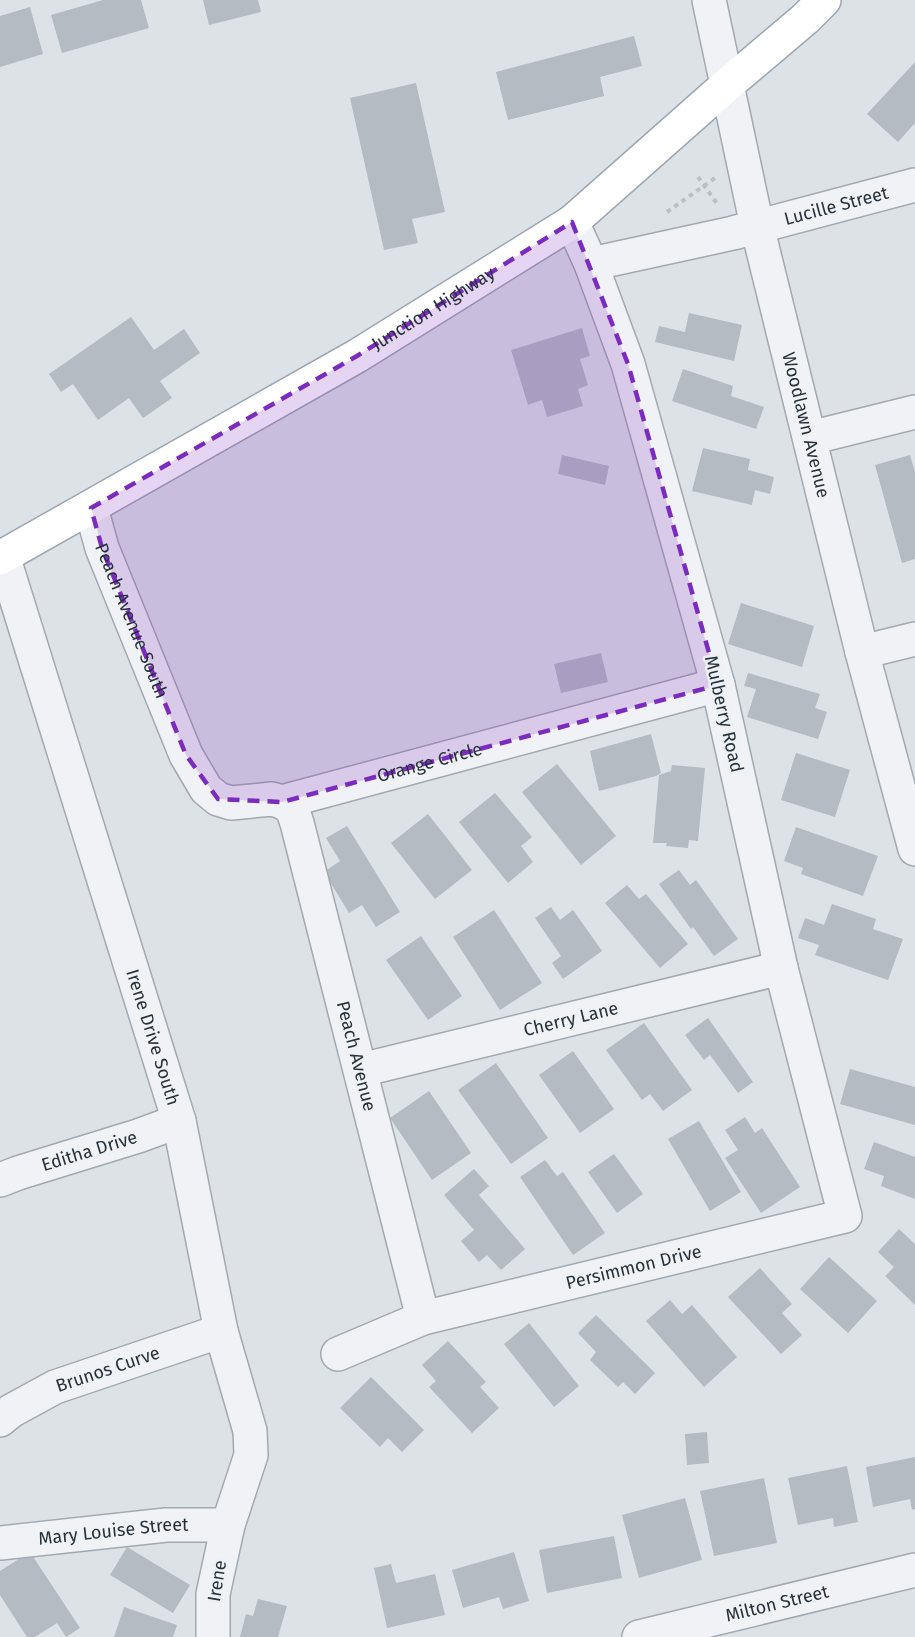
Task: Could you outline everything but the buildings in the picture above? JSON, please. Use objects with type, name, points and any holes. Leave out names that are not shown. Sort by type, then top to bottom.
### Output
[{"type":"main road","name":"Junction Highway","points":[[2,557],[357,356],[572,222],[824,0]]},
{"type":"street","name":"Woodlawn Avenue","points":[[708,0],[757,226],[862,652],[915,849]]},
{"type":"street","name":"Lucille Street","points":[[591,264],[734,233],[915,185]]},
{"type":"street","name":"Mulberry Road","points":[[572,222],[591,264],[628,364],[718,685],[781,968],[845,1216]]},
{"type":"street","points":[[810,438],[915,412]]},
{"type":"street","name":"Peach Avenue South","points":[[91,508],[102,548],[177,733]]},
{"type":"street","name":"Irene Drive South","points":[[2,557],[179,1121],[221,1331],[250,1431],[251,1455],[228,1525]]},
{"type":"street","points":[[862,652],[915,639]]},
{"type":"street","name":"Orange Circle","points":[[177,733],[186,755],[206,789],[218,799],[231,803],[272,799],[282,802],[718,685]]},
{"type":"street","name":"Peach Avenue","points":[[282,802],[292,808],[295,816],[423,1318]]},
{"type":"street","name":"Cherry Lane","points":[[361,1070],[781,968]]},
{"type":"street","name":"Editha Drive","points":[[0,1180],[179,1121]]},
{"type":"street","name":"Persimmon Drive","points":[[338,1354],[423,1318],[845,1216]]},
{"type":"street","name":"Brunos Curve","points":[[0,1420],[11,1411],[55,1387],[221,1331]]},
{"type":"street","name":"Mary Louise Street","points":[[0,1543],[166,1526],[228,1525]]},
{"type":"street","name":"Irene","points":[[213,1637],[213,1594],[228,1525]]},
{"type":"street","name":"Milton Street","points":[[639,1637],[915,1570]]},
{"type":"path","points":[[667,212],[720,174]]},
{"type":"path","points":[[698,177],[722,211]]},
{"type":"highlighted area","points":[[572,222],[628,364],[718,685],[282,802],[218,799],[186,755],[102,548],[91,508],[357,356]]}]
